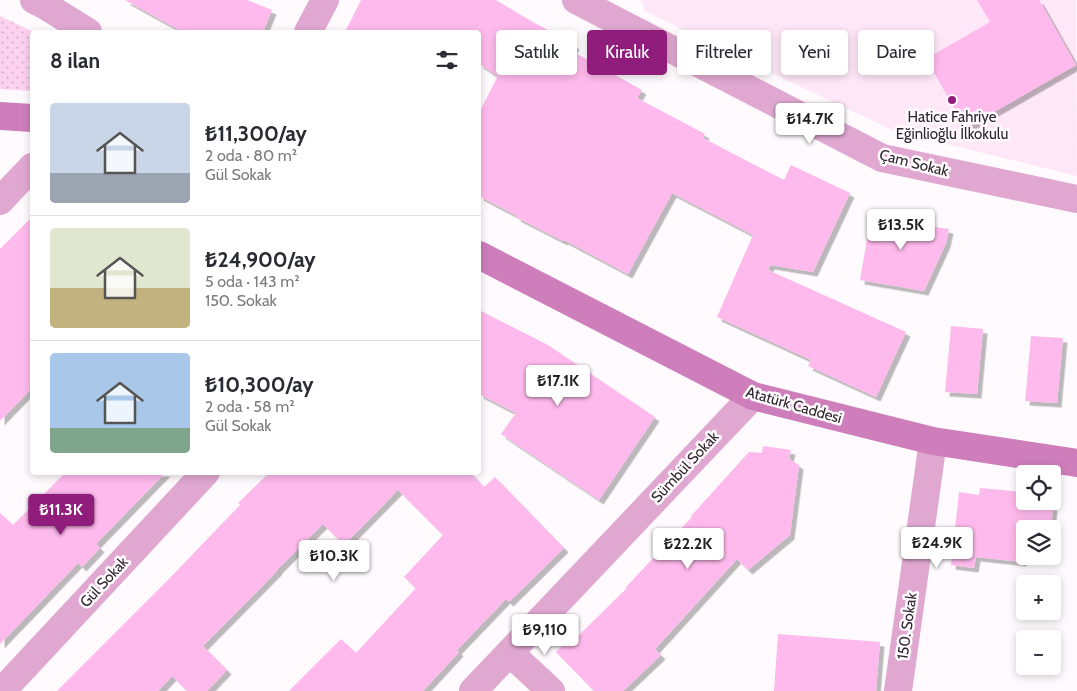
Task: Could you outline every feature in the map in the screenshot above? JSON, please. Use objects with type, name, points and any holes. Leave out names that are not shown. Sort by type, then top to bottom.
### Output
[{"type":"main road","points":[[0,116],[30,118]]},
{"type":"main road","name":"Atatürk Caddesi","points":[[481,255],[753,396],[933,441],[1077,463]]},
{"type":"street","points":[[309,30],[325,0]]},
{"type":"street","points":[[43,2],[85,30]]},
{"type":"street","name":"Çam Sokak","points":[[591,4],[882,158],[1077,199]]},
{"type":"street","points":[[0,201],[30,169]]},
{"type":"street","name":"Sümbül Sokak","points":[[474,691],[753,396]]},
{"type":"street","name":"150. Sokak","points":[[898,691],[933,441]]},
{"type":"street","name":"Gül Sokak","points":[[2,691],[203,475]]},
{"type":"street","points":[[510,653],[551,691]]},
{"type":"shaded area","name":"Hatice Fahriye Eğinlioğlu İlkokulu","points":[[641,0],[1076,0],[1077,176],[897,132],[771,73],[771,30],[683,30],[645,11]]},
{"type":"shaded area","points":[[0,16],[30,30],[30,91],[0,89]]},
{"type":"building","points":[[125,0],[247,0],[272,10],[264,30],[179,30]]},
{"type":"building","points":[[361,0],[496,0],[548,30],[496,30],[496,75],[481,65],[481,30],[346,30]]},
{"type":"building","points":[[977,0],[1039,0],[1076,65],[966,128],[934,73],[934,54],[990,22]]},
{"type":"building","points":[[577,54],[587,59],[587,75],[615,75],[642,90],[637,98],[705,134],[703,138],[784,180],[791,165],[850,193],[813,272],[770,265],[768,270],[906,332],[876,397],[808,366],[811,360],[717,317],[753,235],[672,193],[628,274],[481,197],[481,109],[498,76],[496,75],[577,75]]},
{"type":"building","points":[[872,210],[910,217],[909,223],[949,229],[946,243],[924,291],[860,280]]},
{"type":"building","points":[[30,219],[30,390],[0,421],[0,249]]},
{"type":"building","points":[[481,311],[548,345],[655,417],[599,500],[501,434],[516,413],[481,395]]},
{"type":"building","points":[[951,326],[983,329],[977,394],[945,392]]},
{"type":"building","points":[[1031,336],[1063,338],[1057,403],[1025,401]]},
{"type":"building","points":[[763,446],[791,450],[789,459],[799,465],[790,535],[748,570],[737,559],[655,649],[661,655],[623,691],[594,691],[556,652],[574,634],[577,637],[627,588],[749,452],[762,453]]},
{"type":"building","points":[[63,475],[163,475],[96,544],[100,548],[82,567],[78,563],[0,644],[0,513],[13,525]]},
{"type":"building","points":[[267,475],[473,475],[484,487],[495,477],[564,548],[509,602],[506,599],[457,650],[459,652],[423,691],[289,691],[341,639],[356,653],[416,588],[404,577],[443,535],[398,490],[344,545],[323,524],[203,646],[227,670],[207,691],[187,691],[172,676],[158,691],[57,691],[166,582],[240,505],[238,503]]},
{"type":"building","points":[[980,488],[1016,491],[1016,510],[1053,510],[1052,520],[1016,520],[1016,561],[976,557],[974,568],[951,565],[959,492],[979,495]]},
{"type":"building","points":[[778,634],[880,642],[876,691],[774,691]]},
{"type":"place","name":"Hatice Fahriye Eğinlioğlu İlkokulu","points":[[952,100]]}]
